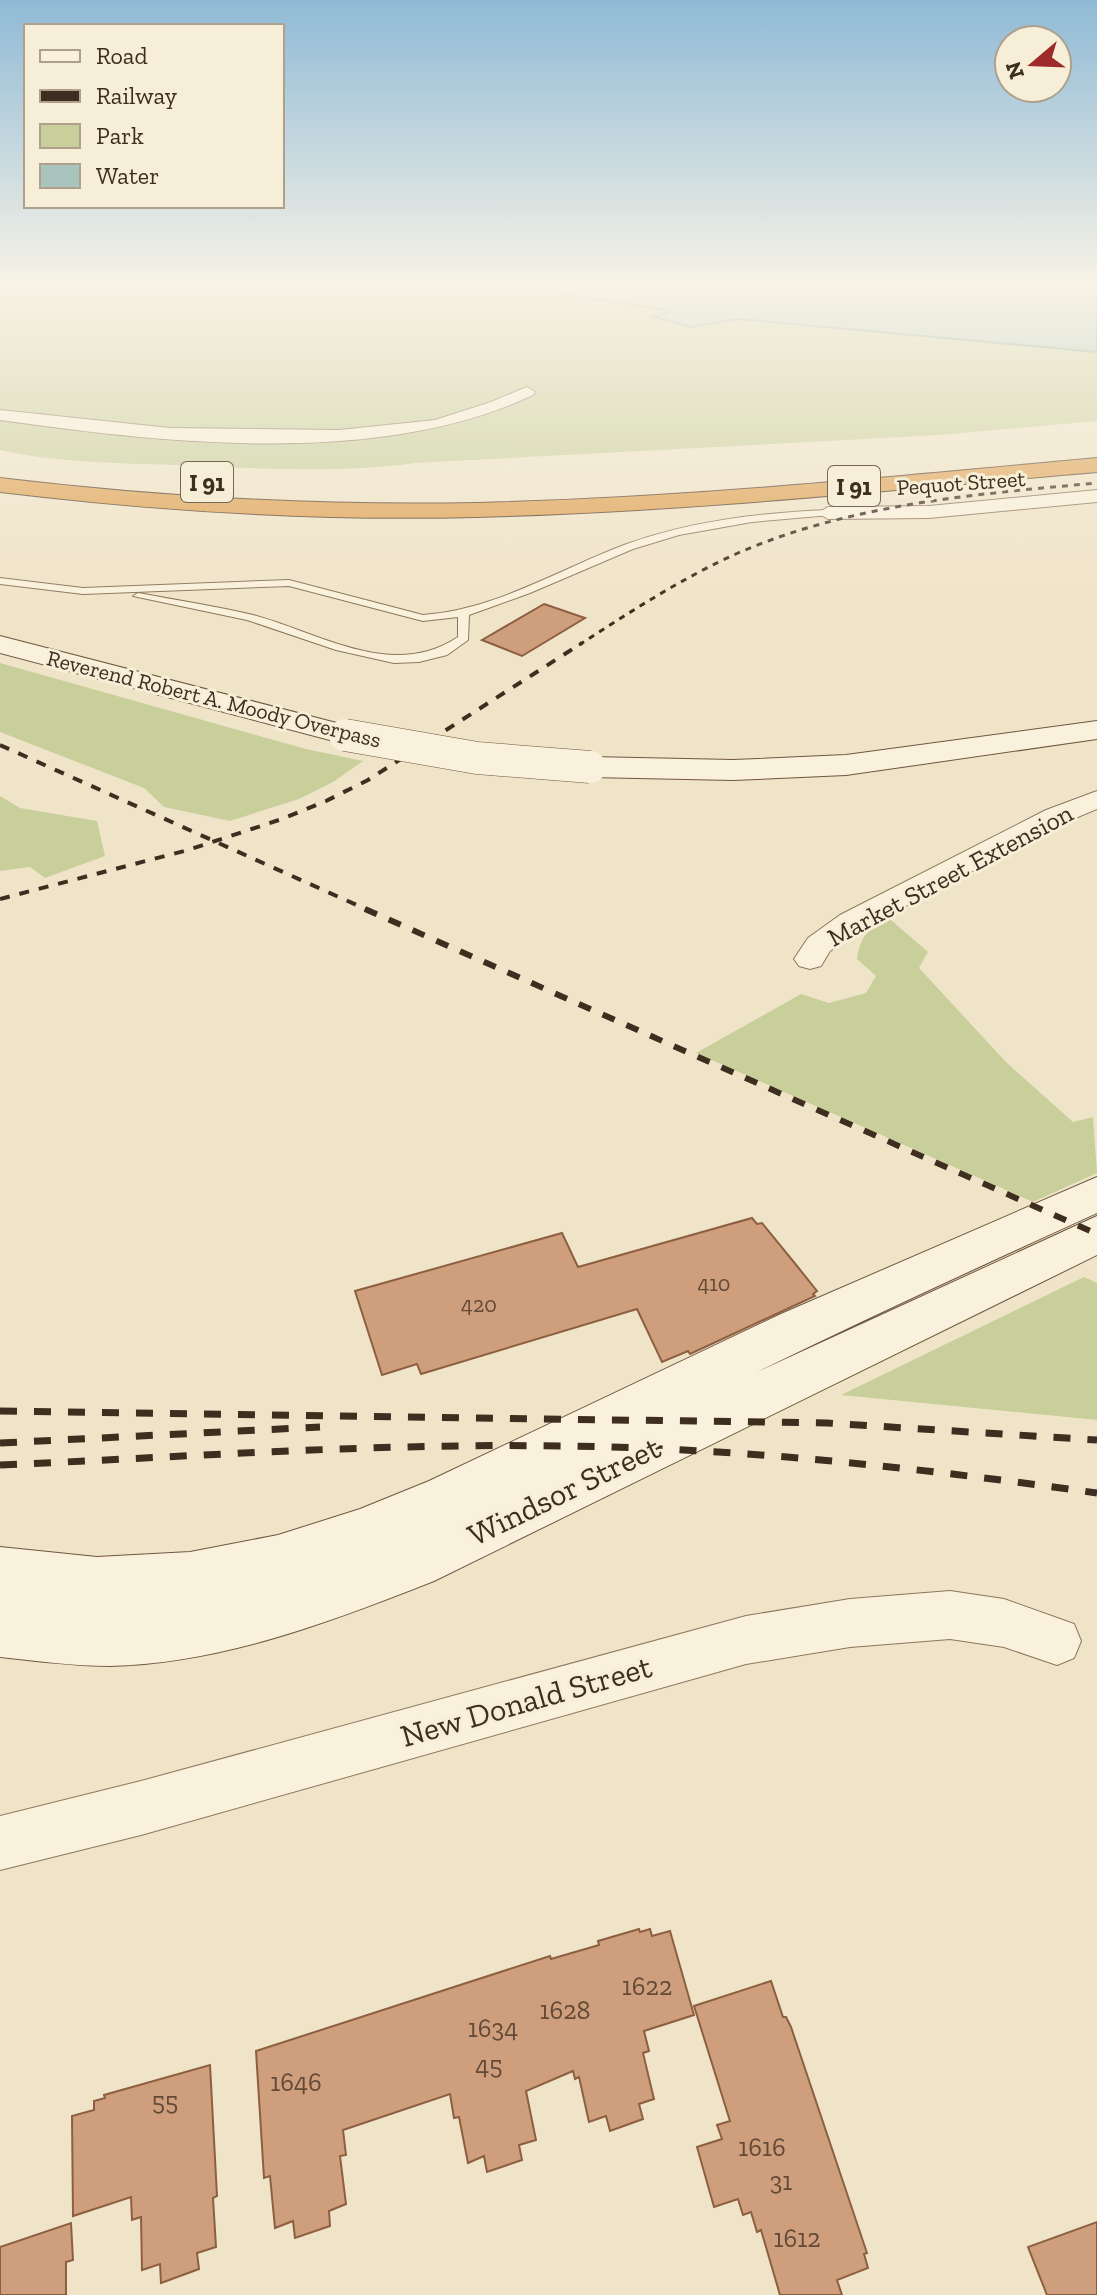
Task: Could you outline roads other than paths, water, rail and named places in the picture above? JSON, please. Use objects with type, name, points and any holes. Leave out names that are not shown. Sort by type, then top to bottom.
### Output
[{"type":"highway","name":"I 91","points":[[437,488],[610,484],[811,472],[1097,449]]},
{"type":"highway","points":[[811,472],[844,465]]},
{"type":"highway","name":"I 91","points":[[0,485],[116,497],[280,507],[444,510],[611,504],[1097,465]]},
{"type":"highway","points":[[611,504],[708,506],[1097,476]]},
{"type":"main road","name":"Reverend Robert A. Moody Overpass","points":[[0,644],[345,735],[454,755],[590,767],[733,770],[846,765],[1097,730]]},
{"type":"main road","name":"Windsor Street","points":[[0,1628],[87,1635],[165,1632],[238,1620],[337,1594],[437,1554],[941,1286],[1097,1194]]},
{"type":"main road","name":"Windsor Street","points":[[0,1575],[70,1585],[142,1586],[218,1577],[326,1549],[415,1514],[702,1374],[941,1286],[1097,1234]]},
{"type":"street","points":[[0,415],[170,434],[350,436],[414,429],[457,420],[491,410],[527,392]]},
{"type":"street","name":"Pequot Street","points":[[828,513],[929,512],[1097,496]]},
{"type":"street","name":"Market Street Extension","points":[[810,959],[819,945],[851,922],[1056,816],[1097,799]]},
{"type":"street","name":"New Donald Street","points":[[0,1843],[141,1808],[746,1640],[850,1623],[950,1615],[1004,1623],[1057,1641]]},
{"type":"lane","points":[[0,581],[83,591],[289,583],[437,619],[463,614],[663,536],[772,516],[828,513]]},
{"type":"lane","points":[[116,591],[265,622],[308,639],[401,660],[423,660],[454,647],[464,638],[463,614]]},
{"type":"railway","points":[[579,645],[697,573],[781,536],[869,512],[914,504],[1097,483]]},
{"type":"railway","points":[[215,841],[282,819],[368,780],[582,643]]},
{"type":"railway","points":[[0,745],[215,841]]},
{"type":"railway","points":[[0,899],[215,841]]},
{"type":"railway","points":[[215,841],[370,911]]},
{"type":"railway","points":[[365,909],[1097,1234]]},
{"type":"railway","points":[[0,1411],[827,1423],[1097,1440]]},
{"type":"railway","points":[[0,1443],[320,1427]]},
{"type":"railway","points":[[0,1465],[281,1451],[562,1446],[763,1455],[963,1475],[1097,1493]]}]
